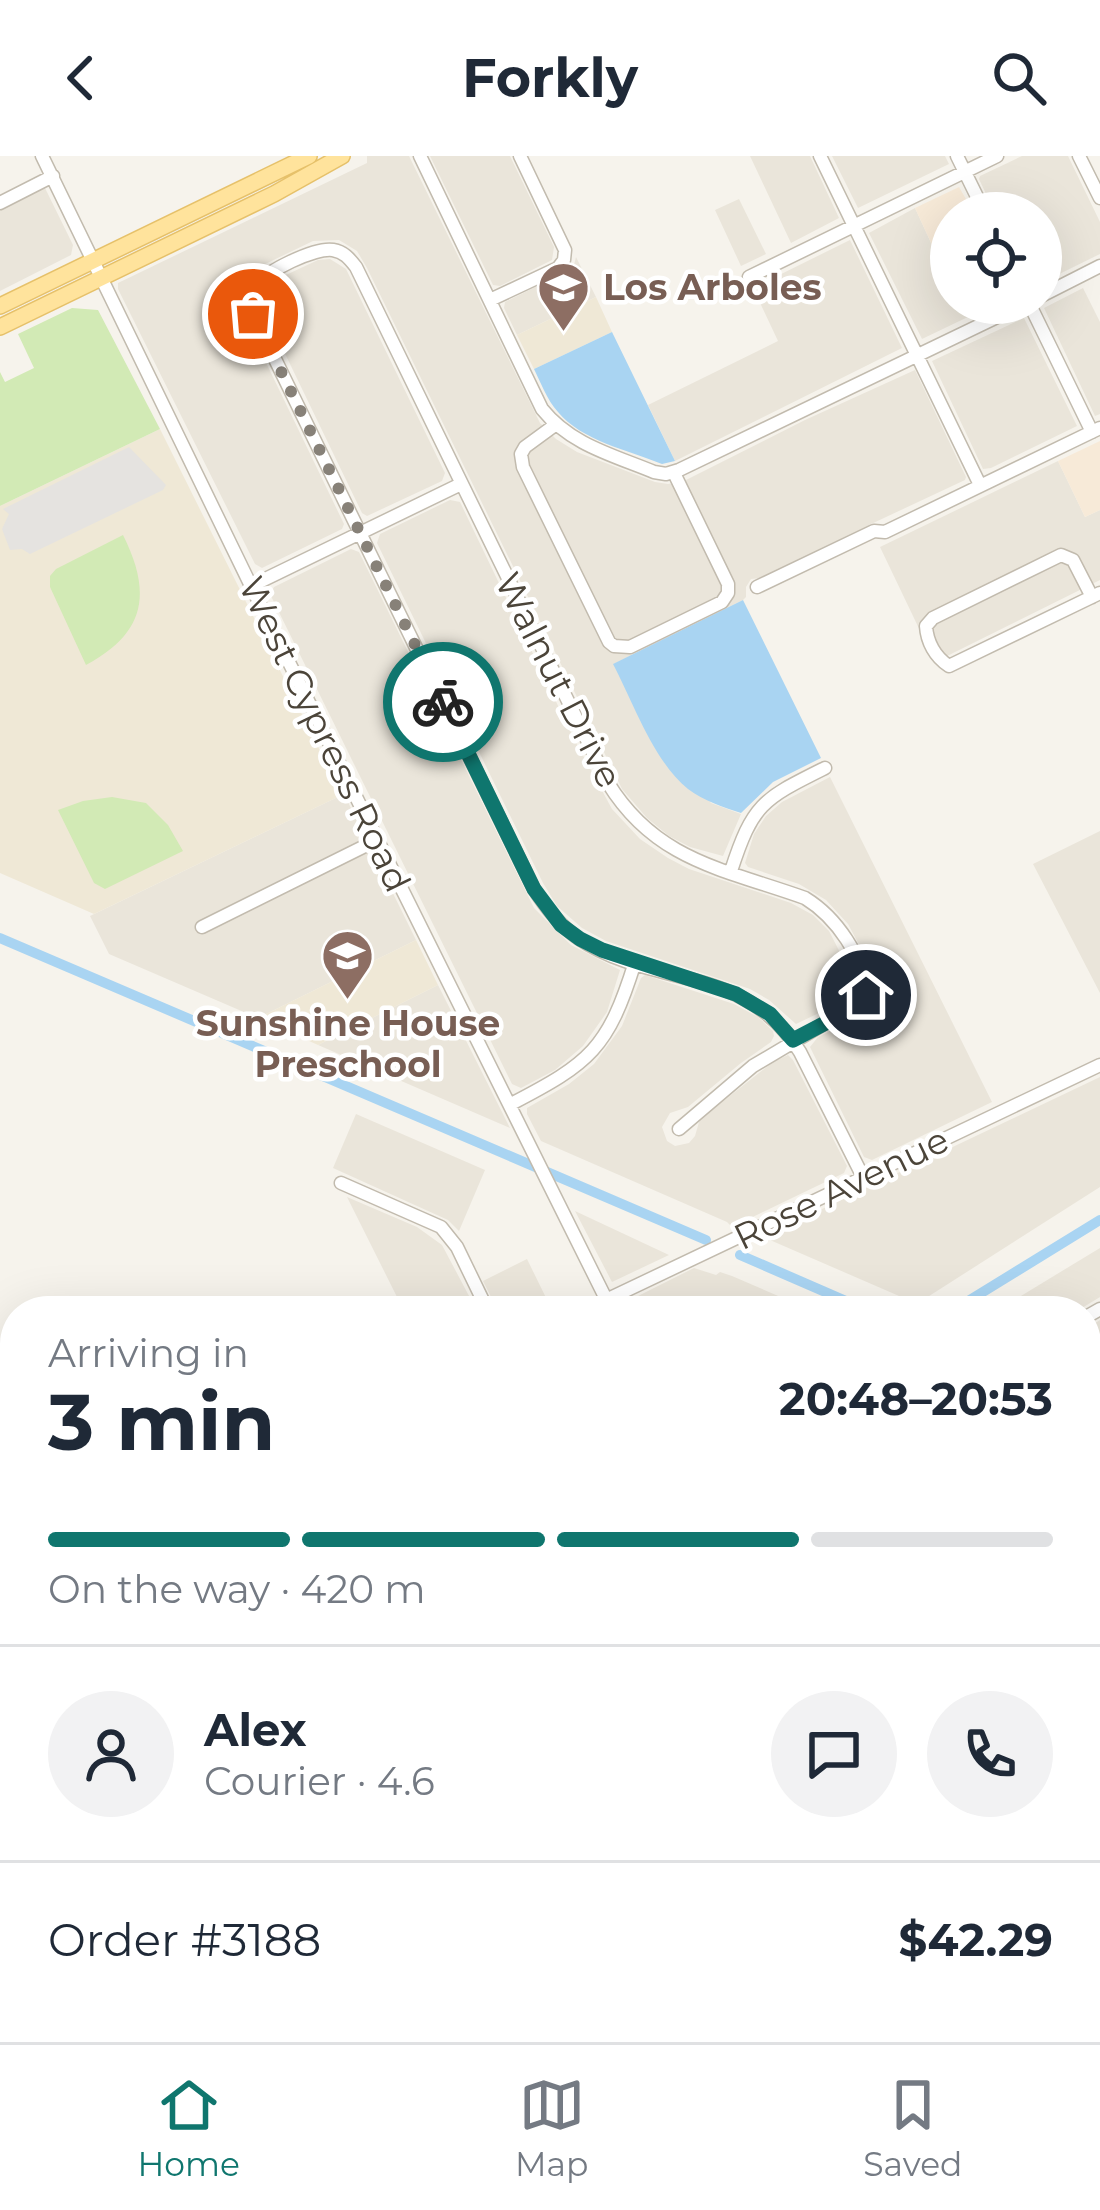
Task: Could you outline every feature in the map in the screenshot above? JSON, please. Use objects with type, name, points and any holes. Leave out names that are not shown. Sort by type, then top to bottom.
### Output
[{"type":"main road","points":[[0,306],[309,156]]},
{"type":"main road","points":[[0,327],[342,156]]},
{"type":"street","name":"West Cypress Road","points":[[42,156],[605,1296]]},
{"type":"street","points":[[420,156],[542,409],[572,438],[654,472],[674,473],[984,324]]},
{"type":"street","points":[[490,300],[558,268],[564,260],[565,250],[520,156]]},
{"type":"street","points":[[820,156],[980,485]]},
{"type":"street","points":[[957,156],[975,192]]},
{"type":"street","points":[[748,277],[997,156]]},
{"type":"street","points":[[1079,156],[1100,198]]},
{"type":"street","points":[[0,203],[52,176]]},
{"type":"street","name":"Walnut Drive","points":[[361,532],[253,314],[252,296],[265,276],[314,251],[328,249],[340,251],[356,267],[622,806],[658,841],[682,855],[805,898],[841,932],[862,973],[866,995],[793,1040]]},
{"type":"street","points":[[1062,285],[1100,266]]},
{"type":"street","points":[[757,587],[874,531],[885,532],[1096,430],[1038,324]]},
{"type":"street","points":[[555,424],[525,447],[523,467],[614,646],[630,647],[722,602],[728,593],[728,584],[674,473]]},
{"type":"street","points":[[251,586],[461,484]]},
{"type":"street","points":[[361,532],[534,889],[561,925],[580,939],[736,994],[770,1014],[793,1040],[863,1177]]},
{"type":"street","points":[[1061,555],[1073,560],[1096,595],[949,666],[927,639],[926,626],[933,618],[1061,555]]},
{"type":"street","points":[[730,871],[747,824],[759,809],[773,796],[825,768]]},
{"type":"street","points":[[202,927],[377,840]]},
{"type":"street","points":[[511,1104],[559,1079],[589,1056],[615,1020],[635,962]]},
{"type":"street","points":[[680,1129],[736,1078],[793,1040]]},
{"type":"street","name":"Rose Avenue","points":[[627,1296],[1100,1065]]},
{"type":"street","points":[[341,1183],[441,1227],[458,1247],[481,1296]]},
{"type":"shaded area","points":[[367,156],[409,156],[540,423],[577,452],[655,482],[684,481],[915,370],[965,480],[770,577],[751,579],[743,600],[614,664],[711,803],[741,814],[723,856],[669,836],[622,789],[367,268],[357,251],[339,240],[313,241],[259,267],[243,289],[245,319],[344,524],[262,568],[255,564],[118,283],[367,163]]},
{"type":"shaded area","points":[[430,156],[510,156],[554,247],[552,260],[500,286],[493,285]]},
{"type":"shaded area","points":[[750,156],[810,156],[839,218],[791,243]]},
{"type":"shaded area","points":[[832,156],[945,156],[949,164],[858,208]]},
{"type":"shaded area","points":[[1022,156],[1068,156],[1100,222],[1100,254],[1062,273],[1062,192],[985,192],[980,176]]},
{"type":"shaded area","points":[[44,186],[73,245],[71,255],[0,291],[0,207]]},
{"type":"shaded area","points":[[739,199],[766,254],[741,266],[715,210]]},
{"type":"shaded area","points":[[930,201],[930,241],[915,208]]},
{"type":"shaded area","points":[[915,208],[930,241],[930,324],[953,324],[922,339],[869,233]]},
{"type":"shaded area","points":[[850,240],[902,348],[675,461],[648,405],[778,341],[753,288]]},
{"type":"shaded area","points":[[576,257],[596,297],[517,335],[505,302],[566,272]]},
{"type":"shaded area","points":[[330,259],[346,269],[445,473],[442,481],[367,516],[261,304],[273,281]]},
{"type":"shaded area","points":[[1083,288],[1100,322],[1100,414],[1095,416],[1052,324],[1062,324],[1062,299]]},
{"type":"shaded area","name":"Los Arboles","points":[[596,297],[612,332],[534,369],[517,335]]},
{"type":"shaded area","points":[[1011,324],[1027,324],[1077,426],[983,469],[932,361]]},
{"type":"shaded area","points":[[160,429],[342,795],[94,914],[0,873],[0,506]]},
{"type":"shaded area","points":[[1100,441],[1100,510],[1085,517],[1058,461]]},
{"type":"shaded area","points":[[129,447],[166,485],[163,490],[30,554],[10,550],[2,529],[9,514],[3,509]]},
{"type":"shaded area","points":[[1058,461],[1085,517],[1100,510],[1100,580],[935,662],[880,547]]},
{"type":"shaded area","points":[[450,500],[460,502],[612,809],[640,839],[668,858],[813,915],[829,931],[852,976],[852,990],[842,1002],[796,1024],[750,989],[606,941],[557,906],[377,543],[380,534]]},
{"type":"shaded area","points":[[351,549],[359,552],[534,908],[571,945],[620,970],[607,1012],[583,1046],[555,1070],[521,1088],[512,1084],[270,594],[274,587]]},
{"type":"shaded area","points":[[830,777],[992,1102],[872,1160],[864,1157],[810,1047],[818,1037],[876,1008],[880,984],[848,924],[826,900],[745,863],[754,834],[766,816],[782,802]]},
{"type":"shaded area","points":[[344,794],[416,940],[258,1018],[109,954],[90,916]]},
{"type":"shaded area","points":[[1100,831],[1100,993],[1033,864]]},
{"type":"shaded area","name":"Sunshine House Preschool","points":[[416,940],[438,985],[318,1045],[258,1018]]},
{"type":"shaded area","points":[[645,975],[734,1004],[758,1017],[774,1036],[688,1107],[670,1113],[662,1127],[667,1141],[675,1146],[689,1143],[699,1122],[717,1106],[788,1055],[847,1166],[844,1173],[732,1227],[541,1141],[527,1108],[594,1064],[622,1026]]},
{"type":"shaded area","points":[[438,985],[510,1128],[318,1045]]},
{"type":"shaded area","points":[[1100,1077],[1100,1187],[929,1296],[899,1296],[763,1237]]},
{"type":"shaded area","points":[[356,1114],[485,1170],[459,1231],[448,1220],[333,1168]]},
{"type":"shaded area","points":[[347,1197],[417,1227],[442,1245],[469,1296],[396,1296]]},
{"type":"shaded area","points":[[575,1211],[669,1255],[612,1282]]},
{"type":"shaded area","points":[[1100,1248],[1100,1296],[1021,1296]]},
{"type":"shaded area","points":[[527,1259],[545,1296],[490,1296],[483,1281]]},
{"type":"shaded area","points":[[694,1268],[720,1272],[778,1296],[638,1296]]},
{"type":"green space","points":[[72,308],[98,310],[160,429],[0,506],[0,372],[5,382],[34,368],[18,334]]},
{"type":"green space","points":[[123,535],[138,575],[138,610],[121,639],[86,665],[50,587],[50,576]]},
{"type":"green space","points":[[112,797],[146,803],[168,825],[183,851],[105,889],[94,883],[58,810]]},
{"type":"water","points":[[612,332],[675,461],[662,464],[592,438],[568,422],[544,391],[534,369]]},
{"type":"water","points":[[743,600],[821,758],[773,782],[741,813],[700,797],[676,777],[655,748],[613,664]]},
{"type":"waterway","points":[[0,938],[706,1240]]},
{"type":"waterway","points":[[976,1296],[1100,1220]]},
{"type":"waterway","points":[[740,1255],[834,1296]]},
{"type":"way so far","points":[[253,314],[443,702]]},
{"type":"place","name":"Los Arboles","points":[[564,333]]},
{"type":"place","name":"Sunshine House Preschool","points":[[348,1001]]},
{"type":"route","points":[[443,702],[534,889],[561,925],[580,939],[736,994],[770,1014],[793,1040],[850,1010],[866,995]]}]
